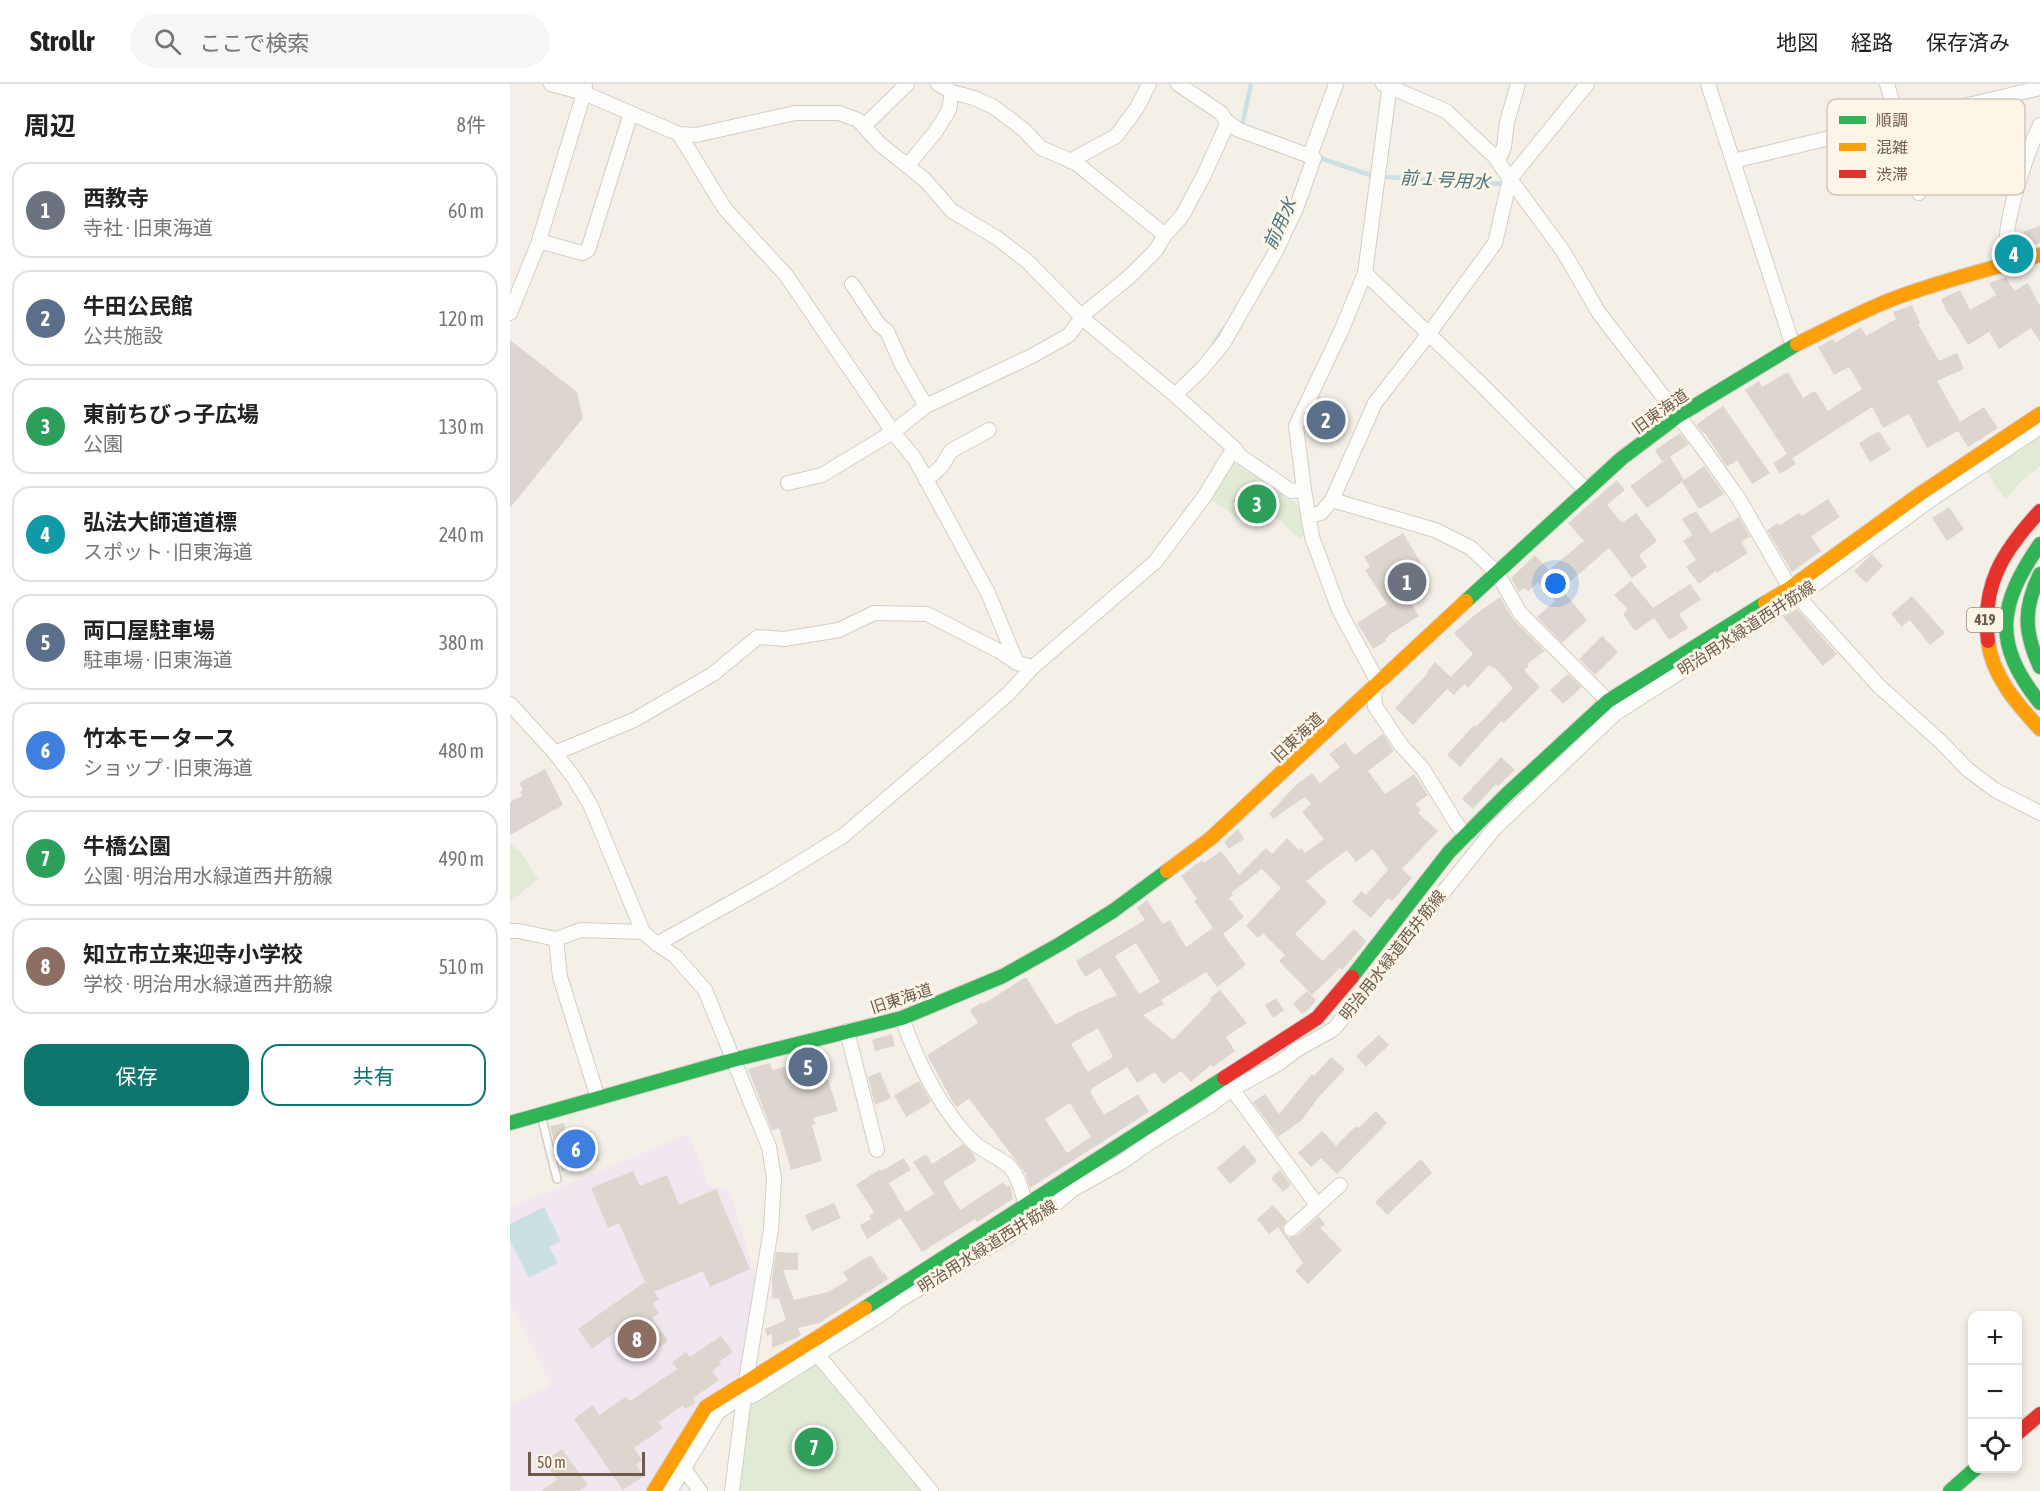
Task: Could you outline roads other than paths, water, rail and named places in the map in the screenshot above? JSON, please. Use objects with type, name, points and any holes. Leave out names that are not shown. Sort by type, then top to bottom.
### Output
[{"type":"main road","name":"旧東海道","points":[[510,1123],[733,1060],[902,1018],[1003,976],[1060,944],[1113,911],[1210,839],[1586,490],[1622,458],[1678,416],[1793,346],[1853,316],[1898,297],[1967,274],[2040,255]]},
{"type":"main road","points":[[654,1491],[706,1407],[746,1381],[813,1349],[1026,1205],[1228,1084],[1317,1018],[1370,956],[1449,852],[1506,795],[1608,701],[1794,593],[1920,494],[2040,414]]},
{"type":"main road","name":"419","points":[[2040,511],[2011,544],[1996,571],[1987,595],[1984,618],[1987,645],[2003,686],[2018,708],[2040,729]]},
{"type":"main road","name":"419","points":[[2040,544],[2024,566],[2013,590],[2006,616],[2006,639],[2011,661],[2022,681],[2040,703]]},
{"type":"main road","name":"419","points":[[2040,574],[2031,591],[2026,621],[2027,635],[2040,667]]},
{"type":"main road","points":[[2022,1430],[2040,1414]]},
{"type":"main road","points":[[1950,1491],[1970,1473]]},
{"type":"street","points":[[551,84],[585,88],[631,113],[679,134],[696,135],[795,113],[839,113],[858,120],[880,144],[925,180],[952,211],[997,238],[1027,261],[1083,317],[1175,395],[1240,456],[1291,491],[1304,490]]},
{"type":"street","points":[[864,126],[907,84]]},
{"type":"street","points":[[938,84],[952,92],[994,107],[1024,130],[1041,148],[1070,160],[1165,235]]},
{"type":"street","points":[[1070,160],[1116,136],[1137,108],[1149,84]]},
{"type":"street","points":[[1178,84],[1221,113],[1239,130],[1311,154]]},
{"type":"street","points":[[1175,395],[1202,369],[1224,342],[1275,253],[1297,206],[1311,154],[1336,84]]},
{"type":"street","points":[[1498,162],[1504,147],[1518,84]]},
{"type":"street","points":[[1309,516],[1321,513],[1332,500],[1375,403],[1495,243],[1510,180],[1587,84]]},
{"type":"street","points":[[1708,84],[1793,346]]},
{"type":"street","points":[[1887,84],[1891,99]]},
{"type":"street","points":[[1466,836],[1423,770],[1401,745],[1375,706],[1374,695],[1379,684],[1339,610],[1312,537],[1296,426],[1342,329],[1365,273],[1388,85],[1446,111],[1498,162],[1563,250],[1599,313],[1739,499],[1794,593],[1879,686],[1941,742],[1967,770],[1995,790],[2040,813]]},
{"type":"street","points":[[510,313],[538,241],[585,88]]},
{"type":"street","points":[[1994,99],[2040,88]]},
{"type":"street","points":[[908,165],[936,131],[949,110],[952,92]]},
{"type":"street","points":[[538,241],[582,253],[588,250],[631,113]]},
{"type":"street","points":[[788,483],[822,475],[892,432],[926,406],[1032,356],[1068,335],[1083,317],[1129,278],[1156,250],[1165,235],[1182,216],[1228,122]]},
{"type":"street","points":[[2025,164],[2040,124]]},
{"type":"street","points":[[679,134],[725,209],[786,274],[892,432],[915,459],[988,593],[1017,663]]},
{"type":"street","points":[[1733,161],[1827,139]]},
{"type":"street","points":[[2012,264],[2007,245],[2011,212],[2016,195]]},
{"type":"street","points":[[1365,273],[1480,382],[1586,490]]},
{"type":"street","points":[[852,284],[879,325],[887,331],[902,365],[926,406]]},
{"type":"street","name":"明治用水緑道西井筋線","points":[[670,1491],[718,1412],[738,1399],[752,1396],[813,1349],[886,1311],[898,1300],[1008,1236],[1057,1203],[1072,1190],[1122,1162],[1209,1106],[1228,1084],[1278,1064],[1298,1048],[1334,1029],[1494,828],[1616,713],[2040,427]]},
{"type":"street","points":[[926,480],[941,467],[951,451],[988,430]]},
{"type":"street","points":[[657,944],[768,882],[843,836],[967,730],[1009,693],[1033,667],[1155,562],[1204,498],[1234,448]]},
{"type":"street","points":[[1332,500],[1435,530],[1471,548],[1497,573],[1520,613],[1608,701]]},
{"type":"street","points":[[555,753],[634,720],[713,674],[758,637],[784,639],[831,632],[874,613],[927,614],[999,651],[1017,663],[1033,667]]},
{"type":"street","points":[[510,704],[555,753],[590,804],[643,932],[675,956],[705,990],[769,1147],[774,1178],[771,1229],[746,1381],[732,1491]]},
{"type":"street","points":[[510,931],[556,939],[581,930],[643,932]]},
{"type":"street","points":[[556,939],[560,977],[598,1098]]},
{"type":"street","points":[[902,1018],[912,1047],[944,1107],[972,1142],[1010,1167],[1026,1205]]},
{"type":"street","points":[[1317,1018],[1326,1033],[1337,1044]]},
{"type":"street","points":[[847,1031],[877,1150]]},
{"type":"street","points":[[1228,1084],[1317,1205]]},
{"type":"street","points":[[1291,1228],[1340,1185]]},
{"type":"street","points":[[813,1349],[931,1491]]},
{"type":"street","points":[[675,1457],[700,1491]]},
{"type":"lane","points":[[541,1114],[557,1179]]},
{"type":"waterway","name":"前用水","points":[[1245,127],[1242,126],[1251,84]]},
{"type":"waterway","name":"前１号用水","points":[[1317,157],[1370,175]]},
{"type":"waterway","name":"前１号用水","points":[[1386,177],[1504,184]]},
{"type":"waterway","name":"前用水","points":[[1213,345],[1225,327]]},
{"type":"place","name":"弘法大師道道標","points":[[2014,254]]},
{"type":"place","name":"牛田公民館","points":[[1326,420]]},
{"type":"place","name":"東前ちびっ子広場","points":[[1257,504]]},
{"type":"place","name":"西教寺","points":[[1407,582]]},
{"type":"place","name":"両口屋駐車場","points":[[808,1067]]},
{"type":"place","name":"竹本モータース","points":[[576,1149]]},
{"type":"place","name":"知立市立来迎寺小学校","points":[[637,1339]]},
{"type":"place","name":"牛橋公園","points":[[814,1447]]}]
